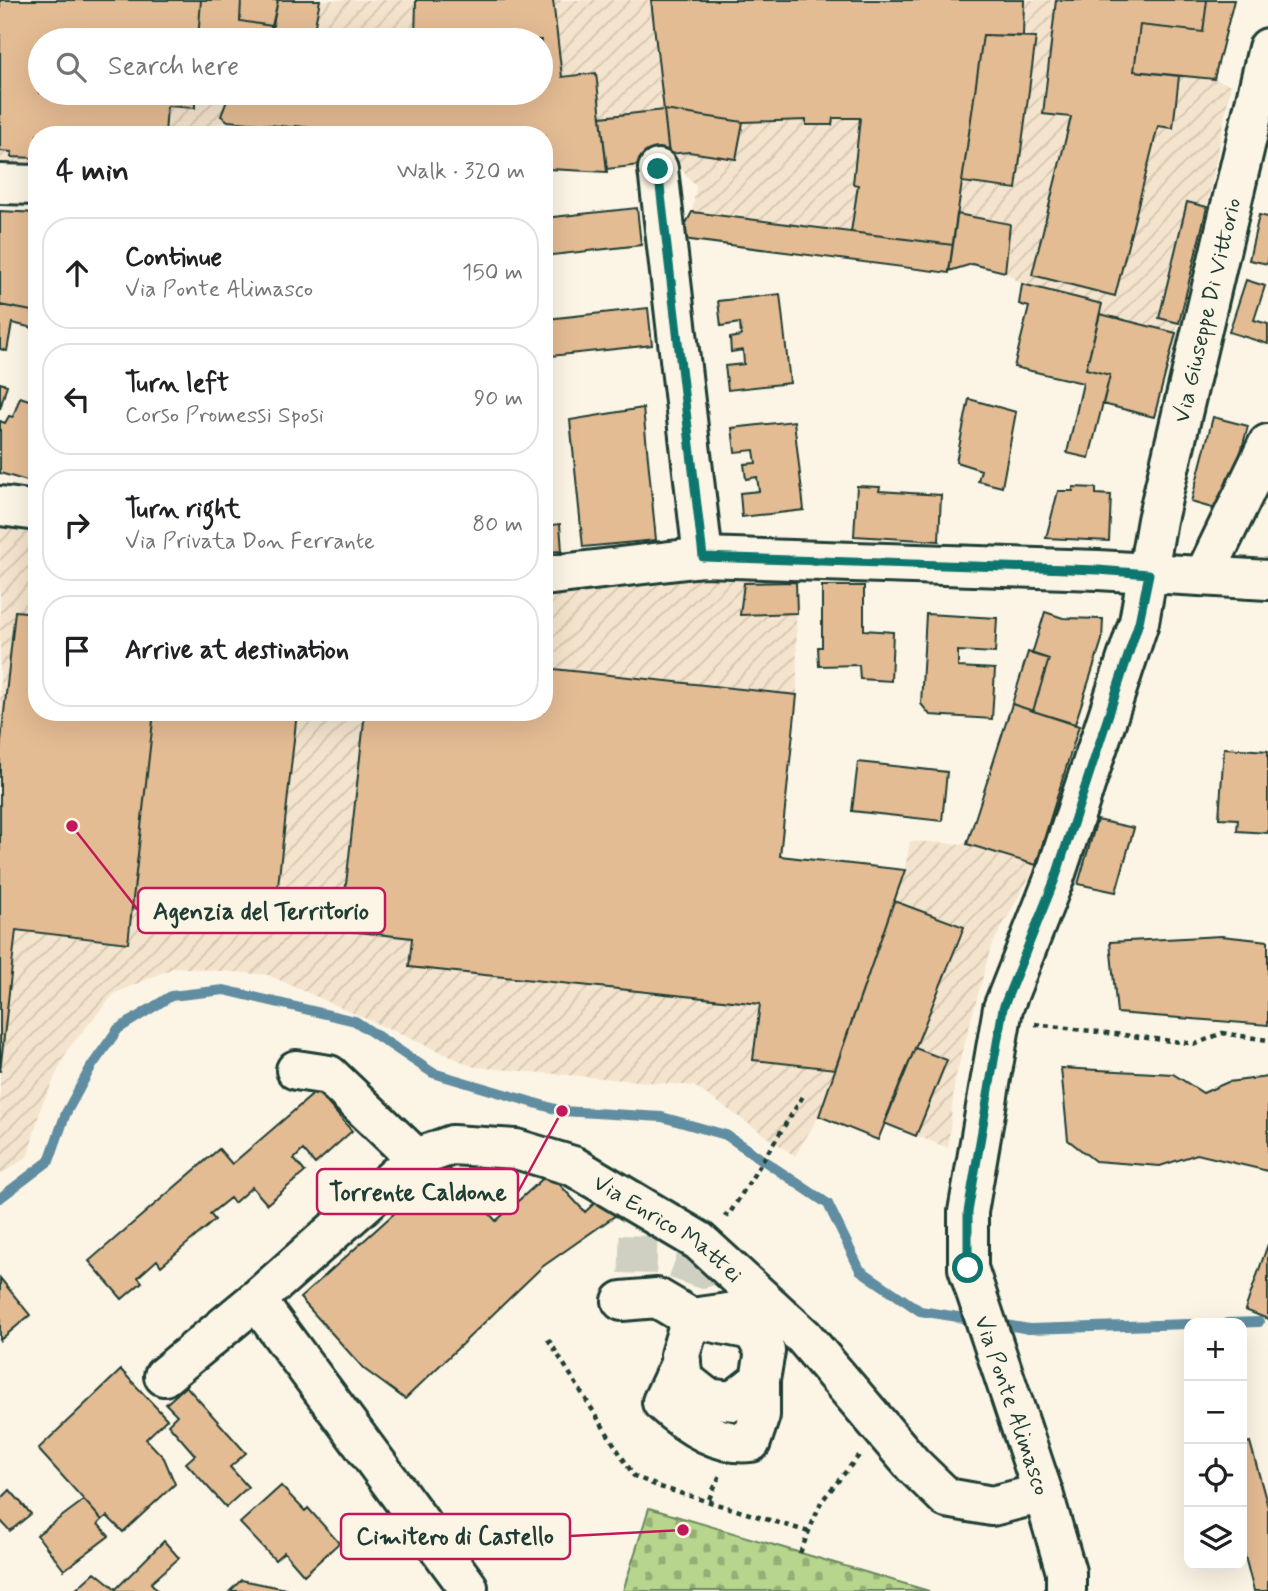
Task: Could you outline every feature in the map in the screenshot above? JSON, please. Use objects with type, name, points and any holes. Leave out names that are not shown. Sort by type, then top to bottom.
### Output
[{"type":"street","name":"Via Giuseppe Di Vittorio","points":[[1149,574],[1157,520],[1268,48]]},
{"type":"street","points":[[658,169],[703,557]]},
{"type":"street","points":[[0,184],[28,185]]},
{"type":"street","points":[[1204,576],[1268,444]]},
{"type":"street","points":[[0,506],[28,509]]},
{"type":"street","points":[[553,575],[703,557],[1098,570],[1268,580]]},
{"type":"street","name":"Via Ponte Alimasco","points":[[1066,1591],[1066,1572],[1043,1493],[1010,1401],[968,1268],[968,1212],[1002,1017],[1055,879],[1139,622],[1149,574]]},
{"type":"street","points":[[296,1070],[329,1074],[416,1158]]},
{"type":"street","name":"Via Enrico Mattei","points":[[164,1376],[256,1300],[416,1158],[452,1145],[516,1149],[573,1167],[699,1241],[804,1337],[886,1433],[947,1498],[992,1506],[1043,1493]]},
{"type":"street","points":[[622,1301],[657,1298],[691,1318],[752,1330],[765,1351],[760,1380],[733,1401],[707,1398],[683,1378],[680,1354],[691,1318]]},
{"type":"street","points":[[256,1300],[468,1587]]},
{"type":"street","points":[[691,1318],[771,1307]]},
{"type":"path","points":[[1002,1017],[1055,1028],[1196,1044],[1222,1033],[1268,1040]]},
{"type":"path","points":[[728,1216],[782,1134],[805,1093]]},
{"type":"path","points":[[548,1339],[634,1476],[660,1487],[809,1532]]},
{"type":"path","points":[[800,1553],[821,1502],[866,1446],[886,1433]]},
{"type":"shaded area","points":[[0,0],[1234,0],[1215,79],[1231,85],[1207,207],[1176,333],[1100,314],[1102,304],[1022,284],[1005,272],[972,264],[949,272],[683,229],[692,212],[696,187],[682,170],[553,169],[553,126],[341,126],[228,121],[213,126],[28,126],[28,178],[0,177]]},
{"type":"shaded area","points":[[0,528],[28,533],[28,721],[553,721],[553,595],[719,575],[796,582],[797,695],[780,856],[905,869],[910,841],[967,844],[1036,865],[991,947],[955,1079],[948,1148],[884,1123],[878,1140],[819,1116],[795,1156],[694,1086],[474,1067],[268,975],[176,967],[115,993],[68,1049],[41,1107],[28,1156],[0,1175]]},
{"type":"green space","points":[[649,1508],[929,1591],[623,1591]]},
{"type":"building","points":[[0,0],[201,0],[199,28],[28,28],[28,105],[195,105],[195,108],[167,106],[166,126],[28,126],[28,158],[11,157],[12,152],[0,151]]},
{"type":"building","points":[[201,0],[241,0],[240,21],[272,26],[272,28],[199,28]]},
{"type":"building","points":[[241,0],[278,0],[272,26],[240,21]]},
{"type":"building","points":[[278,0],[320,0],[314,28],[272,28]]},
{"type":"building","points":[[416,0],[553,0],[562,77],[596,73],[607,172],[553,169],[553,126],[279,126],[228,121],[221,116],[225,105],[553,105],[553,28],[415,28]]},
{"type":"building","points":[[651,0],[1024,0],[1023,36],[983,35],[953,245],[851,232],[858,185],[853,184],[860,118],[833,118],[832,125],[806,125],[806,120],[743,122],[664,110]]},
{"type":"building","points":[[1056,0],[1207,0],[1203,32],[1140,25],[1134,71],[1179,76],[1173,128],[1158,126],[1115,296],[1032,275],[1071,117],[1043,114]]},
{"type":"building","points":[[1207,0],[1234,0],[1214,79],[1134,71],[1140,25],[1203,32]]},
{"type":"building","points":[[983,35],[1036,37],[1016,189],[962,182]]},
{"type":"building","points":[[664,110],[743,122],[736,159],[689,152],[669,154]]},
{"type":"building","points":[[664,110],[669,157],[639,160],[640,165],[607,169],[601,117]]},
{"type":"building","points":[[1187,202],[1207,207],[1179,323],[1159,318]]},
{"type":"building","points":[[637,208],[641,245],[553,255],[553,217]]},
{"type":"building","points":[[0,211],[28,213],[28,310],[0,305]]},
{"type":"building","points":[[692,212],[953,245],[949,273],[683,239],[683,229]]},
{"type":"building","points":[[957,214],[1010,224],[1005,272],[972,264],[949,271]]},
{"type":"building","points":[[1259,215],[1268,217],[1268,264],[1249,260]]},
{"type":"building","points":[[1246,280],[1265,286],[1254,320],[1268,324],[1268,344],[1229,332]]},
{"type":"building","points":[[1022,284],[1102,304],[1086,369],[1110,375],[1089,458],[1067,453],[1083,383],[1014,367],[1029,307],[1019,304]]},
{"type":"building","points":[[780,294],[790,383],[728,390],[725,366],[744,364],[743,350],[731,352],[730,338],[741,336],[740,323],[721,326],[718,301]]},
{"type":"building","points":[[0,305],[28,310],[28,327],[12,323],[7,351],[0,349]]},
{"type":"building","points":[[648,308],[652,345],[553,356],[553,318]]},
{"type":"building","points":[[1100,314],[1176,333],[1154,417],[1103,404],[1110,375],[1086,369]]},
{"type":"building","points":[[0,383],[7,385],[0,409]]},
{"type":"building","points":[[20,397],[28,400],[28,481],[0,473],[0,421],[5,423],[9,416],[13,417]]},
{"type":"building","points":[[969,399],[1016,412],[1002,487],[978,481],[981,470],[956,462]]},
{"type":"building","points":[[643,408],[656,540],[583,547],[570,420]]},
{"type":"building","points":[[1213,417],[1248,426],[1234,478],[1228,477],[1219,510],[1191,502]]},
{"type":"building","points":[[794,421],[804,510],[742,517],[740,493],[759,491],[757,477],[746,479],[744,464],[756,463],[754,450],[735,452],[732,428]]},
{"type":"building","points":[[857,486],[880,487],[879,491],[941,495],[939,541],[854,536]]},
{"type":"building","points":[[1073,487],[1096,488],[1096,494],[1111,495],[1109,541],[1046,538],[1058,491],[1073,491]]},
{"type":"building","points":[[560,524],[562,551],[553,552],[553,525]]},
{"type":"building","points":[[796,582],[797,613],[740,615],[744,583]]},
{"type":"building","points":[[822,586],[864,586],[864,630],[893,632],[891,681],[860,679],[859,665],[819,666],[818,647],[822,647]]},
{"type":"building","points":[[15,611],[28,612],[28,721],[153,721],[128,943],[16,930],[0,1072],[0,750]]},
{"type":"building","points":[[1045,612],[1063,618],[1103,619],[1102,640],[1075,724],[1033,711],[1049,659],[1032,654]]},
{"type":"building","points":[[926,614],[997,618],[995,653],[958,651],[958,667],[995,669],[992,719],[930,715],[921,704]]},
{"type":"building","points":[[1028,652],[1049,659],[1033,711],[1012,704]]},
{"type":"building","points":[[553,669],[797,695],[780,856],[905,870],[835,1069],[753,1060],[760,1004],[409,967],[412,938],[341,930],[364,721],[553,721]]},
{"type":"building","points":[[1012,704],[1079,726],[1036,865],[967,844]]},
{"type":"building","points":[[153,721],[296,721],[274,923],[132,908]]},
{"type":"building","points":[[1224,748],[1268,751],[1268,833],[1237,831],[1238,819],[1219,818]]},
{"type":"building","points":[[858,762],[947,772],[942,821],[852,811]]},
{"type":"building","points":[[1097,820],[1134,828],[1116,892],[1078,884]]},
{"type":"building","points":[[894,901],[964,927],[878,1140],[819,1116]]},
{"type":"building","points":[[1221,936],[1268,941],[1268,1025],[1117,1013],[1110,942]]},
{"type":"building","points":[[915,1048],[947,1060],[916,1136],[884,1123]]},
{"type":"building","points":[[1061,1068],[1173,1074],[1203,1093],[1228,1082],[1268,1077],[1268,1171],[1197,1154],[1160,1166],[1095,1161],[1068,1140]]},
{"type":"building","points":[[317,1091],[352,1131],[315,1164],[303,1150],[294,1159],[305,1172],[267,1204],[252,1187],[234,1203],[230,1198],[210,1214],[215,1220],[161,1266],[157,1260],[138,1277],[142,1282],[122,1299],[89,1261],[219,1149],[232,1164]]},
{"type":"building","points":[[447,1166],[496,1221],[549,1173],[585,1212],[600,1198],[616,1215],[542,1267],[405,1399],[364,1369],[300,1298]]},
{"type":"building","points":[[1268,1244],[1268,1319],[1245,1310]]},
{"type":"building","points":[[0,1278],[30,1315],[0,1340]]},
{"type":"building","points":[[121,1370],[167,1419],[146,1439],[164,1458],[175,1484],[123,1532],[107,1516],[102,1520],[38,1449]]},
{"type":"building","points":[[186,1386],[246,1453],[230,1467],[248,1487],[226,1507],[186,1463],[195,1455],[168,1424],[177,1415],[166,1404]]},
{"type":"building","points":[[1250,1442],[1268,1507],[1268,1591],[1254,1591],[1247,1564],[1247,1443]]},
{"type":"building","points":[[281,1486],[305,1511],[308,1508],[339,1543],[304,1575],[284,1552],[275,1560],[240,1523]]},
{"type":"building","points":[[10,1490],[31,1514],[10,1531],[0,1520],[0,1500]]},
{"type":"building","points":[[84,1500],[102,1520],[98,1524],[109,1536],[64,1570],[37,1535]]},
{"type":"building","points":[[164,1541],[179,1558],[151,1583],[158,1591],[74,1591],[95,1572],[116,1589]]},
{"type":"building","points":[[241,1580],[296,1591],[230,1591]]},
{"type":"waterway","points":[[0,1198],[49,1161],[66,1113],[91,1067],[118,1029],[171,996],[224,990],[355,1021],[433,1073],[562,1111],[662,1117],[726,1135],[828,1204],[860,1270],[920,1311],[977,1320]]},
{"type":"waterway","points":[[1247,1322],[1259,1322]]},
{"type":"waterway","points":[[995,1323],[1029,1329],[1184,1324]]},
{"type":"tunnel","points":[[619,1254],[662,1255],[701,1269],[724,1263]]},
{"type":"place","name":"Agenzia del Territorio","points":[[72,826]]},
{"type":"place","name":"Torrente Caldone","points":[[562,1111]]},
{"type":"place","name":"Cimitero di Castello","points":[[683,1530]]},
{"type":"route","points":[[658,169],[703,557],[1149,574],[1139,622],[1055,879],[1003,1008],[968,1212],[968,1268]]}]
